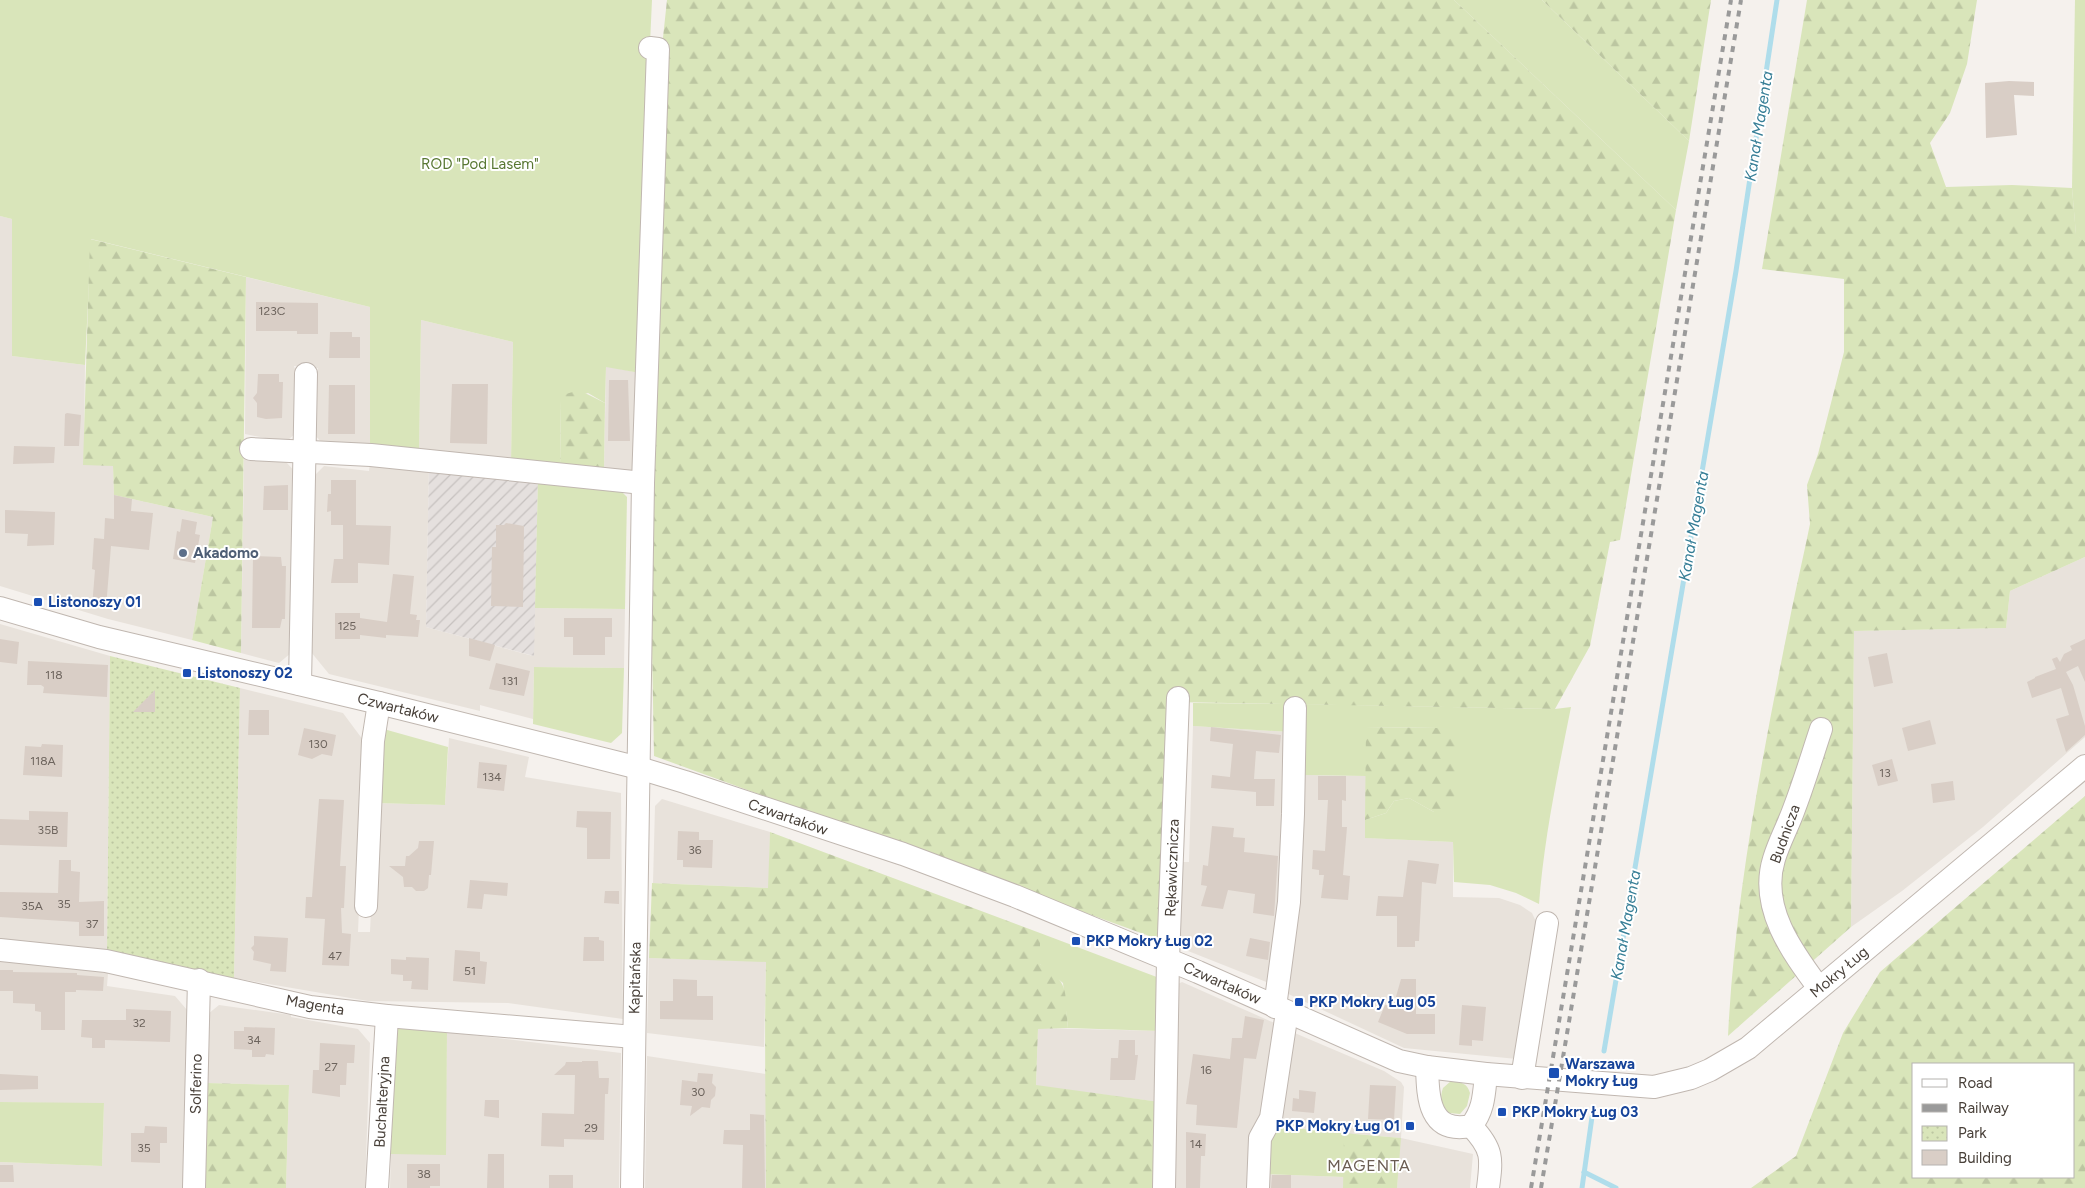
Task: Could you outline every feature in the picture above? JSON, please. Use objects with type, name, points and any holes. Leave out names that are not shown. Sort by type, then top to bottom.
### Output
[{"type":"street","name":"Kapitańska","points":[[632,1188],[646,307],[658,49],[650,48]]},
{"type":"street","points":[[300,684],[306,374]]},
{"type":"street","points":[[251,449],[372,455],[642,483]]},
{"type":"street","name":"Czwartaków","points":[[0,608],[99,637],[379,703],[639,768],[911,857],[1016,896],[1168,960],[1400,1062],[1428,1068],[1554,1080]]},
{"type":"street","name":"Rękawicznicza","points":[[1164,1188],[1168,960],[1178,698]]},
{"type":"street","points":[[366,906],[373,741],[379,703]]},
{"type":"street","points":[[1258,1188],[1260,1138],[1271,1118],[1281,1010],[1289,902],[1295,708]]},
{"type":"street","name":"Budnicza","points":[[1819,988],[1800,963],[1777,922],[1770,893],[1770,876],[1820,729]]},
{"type":"street","name":"Mokry Ług","points":[[1554,1080],[1654,1088],[1691,1078],[1732,1059],[1748,1048],[2085,766]]},
{"type":"street","points":[[1522,1078],[1547,923]]},
{"type":"street","name":"Magenta","points":[[0,950],[106,960],[310,1007],[387,1016],[634,1037]]},
{"type":"street","name":"Solferino","points":[[194,1188],[199,980]]},
{"type":"street","name":"Buchalteryjna","points":[[377,1188],[387,1016]]},
{"type":"street","points":[[1428,1068],[1429,1102],[1438,1119],[1448,1126],[1460,1129],[1471,1126],[1477,1118],[1484,1102],[1486,1074]]},
{"type":"street","points":[[1471,1126],[1483,1138],[1491,1157],[1488,1188]]},
{"type":"shaded area","points":[[0,216],[12,219],[12,356],[85,365],[84,437],[113,466],[114,495],[213,517],[192,640],[108,619],[0,586]]},
{"type":"shaded area","points":[[246,277],[370,307],[370,451],[325,446],[313,433],[314,381],[318,368],[294,366],[299,382],[298,431],[286,442],[245,434]]},
{"type":"shaded area","points":[[421,320],[513,342],[511,463],[419,456]]},
{"type":"shaded area","points":[[606,366],[640,373],[639,476],[604,473]]},
{"type":"shaded area","points":[[244,458],[286,462],[298,475],[297,648],[279,663],[241,653]]},
{"type":"shaded area","points":[[370,462],[429,466],[426,627],[533,656],[535,608],[625,609],[624,668],[534,667],[533,719],[480,705],[480,711],[329,674],[311,652],[313,477],[324,466],[369,471]]},
{"type":"shaded area","points":[[429,466],[538,478],[534,656],[426,627]]},
{"type":"shaded area","points":[[2085,557],[2085,737],[1983,827],[1902,891],[1851,927],[1854,631],[2006,628],[2010,591]]},
{"type":"shaded area","points":[[0,624],[110,656],[107,954],[0,941]]},
{"type":"shaded area","points":[[240,688],[343,713],[366,744],[358,932],[370,932],[376,803],[445,805],[449,738],[529,757],[525,777],[621,793],[623,1019],[508,1003],[368,1001],[234,978]]},
{"type":"shaded area","points":[[1193,726],[1290,732],[1274,985],[1178,947],[1181,862],[1189,862]]},
{"type":"shaded area","points":[[1305,775],[1366,776],[1366,838],[1453,842],[1453,897],[1499,898],[1520,905],[1532,913],[1540,930],[1517,1059],[1404,1048],[1282,991]]},
{"type":"shaded area","points":[[662,799],[770,832],[769,888],[653,883],[655,806]]},
{"type":"shaded area","points":[[649,958],[766,961],[764,1047],[647,1033]]},
{"type":"shaded area","points":[[0,959],[108,973],[107,986],[175,996],[187,1010],[183,1188],[0,1188],[0,1162],[102,1166],[104,1104],[0,1102]]},
{"type":"shaded area","points":[[1182,982],[1279,1025],[1253,1188],[1173,1188],[1178,984]]},
{"type":"shaded area","points":[[219,1005],[291,1015],[291,1017],[358,1029],[370,1043],[365,1188],[286,1188],[289,1085],[206,1083],[208,1014]]},
{"type":"shaded area","points":[[1038,1028],[1160,1031],[1160,1102],[1036,1086]]},
{"type":"shaded area","points":[[1290,1031],[1384,1071],[1401,1082],[1404,1087],[1401,1138],[1473,1154],[1470,1188],[1397,1188],[1400,1138],[1275,1126]]},
{"type":"shaded area","points":[[447,1032],[621,1053],[619,1188],[390,1188],[391,1154],[445,1154]]},
{"type":"shaded area","points":[[647,1056],[766,1074],[766,1188],[645,1188]]},
{"type":"shaded area","points":[[1261,1174],[1344,1177],[1343,1188],[1261,1188]]},
{"type":"green space","name":"ROD \"Pod Lasem\"","points":[[0,0],[652,0],[646,131],[640,373],[606,367],[605,403],[588,393],[561,400],[560,468],[511,463],[513,342],[421,320],[419,456],[370,451],[370,307],[91,239],[85,365],[12,356],[12,219],[0,216]]},
{"type":"green space","points":[[667,0],[1454,0],[1676,210],[1620,540],[1610,542],[1590,646],[1555,709],[1172,702],[1163,941],[654,756],[649,485],[662,47]]},
{"type":"green space","points":[[1454,0],[1542,0],[1689,141],[1676,210]]},
{"type":"green space","points":[[1542,0],[1711,0],[1689,141]]},
{"type":"green space","points":[[1807,0],[1977,0],[1967,64],[1950,113],[1930,143],[1946,187],[2012,185],[2072,188],[2076,234],[2085,242],[2085,557],[2010,591],[2006,628],[1854,631],[1851,927],[1728,1036],[1737,930],[1752,824],[1793,602],[1810,524],[1807,485],[1818,454],[1844,352],[1844,279],[1762,269]]},
{"type":"green space","points":[[2075,0],[2085,0],[2085,242],[2076,235],[2072,188]]},
{"type":"green space","points":[[90,239],[246,277],[241,653],[192,640],[213,517],[114,495],[113,466],[83,465]]},
{"type":"green space","points":[[579,390],[605,403],[604,473],[560,468],[561,399],[566,394]]},
{"type":"green space","points":[[538,478],[616,486],[627,497],[625,609],[535,608]]},
{"type":"green space","points":[[110,656],[240,688],[234,978],[107,954]]},
{"type":"green space","points":[[534,667],[624,668],[622,733],[611,743],[533,724]]},
{"type":"green space","points":[[1193,703],[1290,704],[1290,732],[1193,726]]},
{"type":"green space","points":[[1302,704],[1555,709],[1571,707],[1556,780],[1539,904],[1516,893],[1490,885],[1454,882],[1453,842],[1365,838],[1365,820],[1386,813],[1394,801],[1409,798],[1434,812],[1437,728],[1366,727],[1366,776],[1305,775]]},
{"type":"green space","points":[[1366,727],[1437,728],[1456,735],[1455,795],[1450,805],[1434,812],[1409,798],[1394,801],[1386,813],[1365,820]]},
{"type":"green space","points":[[380,728],[448,747],[445,805],[376,803]]},
{"type":"green space","points":[[2085,796],[2085,1188],[1751,1188],[1796,1156],[1843,1033],[1880,972]]},
{"type":"green space","points":[[770,832],[1040,933],[1040,964],[1057,977],[1062,984],[1066,998],[1068,1028],[1038,1029],[1036,1085],[1160,1102],[1158,1188],[766,1188],[766,962],[649,958],[652,883],[768,888]]},
{"type":"green space","points":[[1040,933],[1162,979],[1160,1031],[1068,1028],[1063,983],[1040,964]]},
{"type":"green space","points":[[397,1026],[447,1032],[446,1155],[391,1154],[392,1029]]},
{"type":"green space","points":[[1451,1081],[1463,1084],[1470,1093],[1467,1106],[1460,1114],[1449,1113],[1442,1102],[1443,1088]]},
{"type":"green space","points":[[206,1083],[289,1085],[286,1188],[203,1188]]},
{"type":"green space","points":[[0,1102],[104,1103],[102,1166],[0,1162]]},
{"type":"green space","points":[[1275,1126],[1344,1133],[1344,1177],[1261,1174]]},
{"type":"green space","points":[[1344,1133],[1401,1138],[1397,1188],[1343,1188]]},
{"type":"building","points":[[2009,81],[2034,82],[2034,96],[2014,95],[2017,135],[1986,138],[1985,83]]},
{"type":"building","points":[[256,302],[318,303],[318,334],[297,334],[297,331],[256,331]]},
{"type":"building","points":[[330,332],[352,332],[352,337],[360,337],[360,358],[329,358]]},
{"type":"building","points":[[258,374],[279,374],[279,382],[283,382],[282,418],[266,419],[257,417],[257,403],[253,398],[257,393]]},
{"type":"building","points":[[609,380],[628,380],[630,441],[608,441]]},
{"type":"building","points":[[452,384],[488,384],[487,444],[450,443]]},
{"type":"building","points":[[329,385],[355,385],[355,434],[328,434]]},
{"type":"building","points":[[65,414],[81,415],[79,446],[64,446]]},
{"type":"building","points":[[14,446],[55,447],[54,463],[13,464]]},
{"type":"building","points":[[331,480],[356,480],[356,525],[391,526],[389,565],[358,563],[358,583],[331,583],[334,559],[343,559],[343,525],[331,525],[331,511],[327,512],[328,494],[331,494]]},
{"type":"building","points":[[288,485],[288,510],[263,510],[264,486]]},
{"type":"building","points":[[114,495],[132,499],[131,511],[153,513],[149,550],[111,546],[106,608],[92,607],[95,570],[92,569],[94,538],[104,539],[105,518],[114,519]]},
{"type":"building","points":[[5,510],[55,512],[54,545],[27,546],[28,534],[5,533]]},
{"type":"building","points":[[182,519],[197,522],[195,534],[200,535],[195,563],[173,559],[177,531],[180,532]]},
{"type":"building","points":[[506,523],[524,526],[523,607],[491,606],[492,547],[496,547],[496,525],[504,525]]},
{"type":"building","points":[[253,556],[281,557],[282,566],[286,566],[285,619],[282,619],[280,628],[252,628]]},
{"type":"building","points":[[393,574],[414,576],[410,614],[417,615],[416,620],[420,620],[418,637],[386,635],[386,638],[360,635],[360,639],[335,639],[335,613],[360,613],[360,618],[387,622]]},
{"type":"building","points":[[564,618],[612,618],[612,637],[605,637],[605,655],[573,655],[573,637],[564,637]]},
{"type":"building","points":[[469,638],[495,645],[490,661],[469,656]]},
{"type":"building","points":[[0,639],[19,642],[17,664],[0,662]]},
{"type":"building","points":[[2085,639],[2085,682],[2078,666],[2066,672],[2073,685],[2085,726],[2085,735],[2066,752],[2056,719],[2069,715],[2061,688],[2032,698],[2027,682],[2056,669],[2052,659],[2057,657],[2060,662],[2064,654],[2072,650],[2070,646]]},
{"type":"building","points":[[1887,653],[1893,683],[1874,687],[1868,657]]},
{"type":"building","points":[[28,661],[108,665],[107,697],[43,693],[44,687],[41,685],[27,685]]},
{"type":"building","points":[[496,663],[530,671],[524,696],[489,689]]},
{"type":"building","points":[[155,690],[155,712],[133,712]]},
{"type":"building","points":[[249,710],[269,710],[269,735],[248,735]]},
{"type":"building","points":[[1930,720],[1936,744],[1908,751],[1902,728]]},
{"type":"building","points":[[1211,727],[1281,735],[1279,753],[1256,751],[1254,779],[1275,779],[1274,806],[1256,806],[1256,792],[1211,788],[1212,775],[1230,777],[1233,744],[1210,741]]},
{"type":"building","points":[[304,728],[336,735],[332,756],[322,754],[312,759],[298,755]]},
{"type":"building","points":[[42,744],[63,745],[62,777],[23,775],[25,746],[41,747]]},
{"type":"building","points":[[1892,759],[1898,781],[1878,786],[1872,765]]},
{"type":"building","points":[[479,762],[507,765],[504,791],[477,788]]},
{"type":"building","points":[[1318,776],[1346,776],[1346,801],[1342,800],[1342,827],[1347,827],[1343,875],[1350,876],[1348,900],[1321,898],[1324,875],[1319,875],[1319,870],[1312,869],[1313,850],[1325,851],[1328,800],[1318,800]]},
{"type":"building","points":[[1953,781],[1955,800],[1933,803],[1931,784]]},
{"type":"building","points":[[319,799],[344,800],[340,866],[346,866],[344,908],[341,908],[342,933],[351,934],[349,966],[322,965],[325,919],[305,918],[306,897],[312,897]]},
{"type":"building","points":[[29,811],[68,812],[67,847],[0,845],[0,819],[29,820]]},
{"type":"building","points":[[577,811],[611,812],[610,859],[587,859],[587,828],[576,827]]},
{"type":"building","points":[[1212,826],[1234,828],[1233,837],[1245,838],[1244,852],[1278,856],[1274,916],[1253,913],[1255,894],[1228,890],[1223,909],[1201,906],[1207,886],[1201,885],[1203,865],[1208,866]]},
{"type":"building","points":[[678,831],[699,832],[699,840],[713,840],[712,868],[683,867],[683,860],[677,860]]},
{"type":"building","points":[[419,841],[434,841],[431,875],[429,875],[428,888],[424,891],[416,891],[412,887],[404,887],[403,877],[389,866],[405,866],[406,856],[409,856],[418,848]]},
{"type":"building","points":[[59,860],[71,860],[71,871],[80,872],[79,902],[104,901],[104,936],[79,936],[79,922],[0,917],[0,892],[58,893]]},
{"type":"building","points":[[1408,860],[1439,864],[1436,884],[1422,882],[1419,941],[1415,941],[1415,947],[1397,947],[1397,916],[1376,916],[1378,896],[1403,897]]},
{"type":"building","points":[[470,880],[508,883],[507,896],[484,894],[482,909],[467,908]]},
{"type":"building","points":[[605,891],[619,891],[619,904],[604,903]]},
{"type":"building","points":[[254,936],[288,938],[286,972],[270,971],[271,964],[253,960],[254,952],[251,948],[254,945]]},
{"type":"building","points":[[584,937],[599,937],[599,940],[604,941],[604,961],[583,961]]},
{"type":"building","points":[[1250,938],[1270,942],[1268,960],[1246,956]]},
{"type":"building","points":[[455,950],[480,952],[480,961],[487,962],[485,984],[453,981]]},
{"type":"building","points":[[406,957],[429,958],[428,990],[411,989],[412,981],[403,981],[403,975],[391,974],[391,959],[406,960]]},
{"type":"building","points":[[0,970],[77,973],[77,975],[104,977],[103,991],[76,990],[76,992],[65,992],[65,1030],[41,1030],[41,1012],[35,1011],[35,1004],[13,1003],[13,991],[0,991]]},
{"type":"building","points":[[673,979],[697,980],[697,996],[713,996],[713,1020],[660,1019],[660,1001],[673,1001]]},
{"type":"building","points":[[1401,979],[1416,979],[1416,1014],[1435,1014],[1435,1034],[1407,1034],[1378,1022],[1385,1005],[1393,1007]]},
{"type":"building","points":[[1462,1005],[1486,1007],[1483,1041],[1472,1040],[1472,1046],[1459,1045]]},
{"type":"building","points":[[126,1009],[171,1011],[170,1042],[105,1040],[105,1048],[92,1048],[92,1038],[81,1037],[82,1020],[126,1020]]},
{"type":"building","points":[[1245,1016],[1264,1020],[1256,1059],[1244,1058],[1237,1128],[1196,1125],[1197,1105],[1186,1104],[1193,1054],[1230,1059],[1232,1038],[1242,1038]]},
{"type":"building","points":[[244,1027],[275,1028],[274,1055],[266,1054],[265,1057],[252,1057],[252,1050],[234,1049],[234,1031],[244,1031]]},
{"type":"building","points":[[1119,1040],[1135,1040],[1135,1055],[1138,1055],[1135,1080],[1110,1080],[1111,1058],[1118,1058]]},
{"type":"building","points":[[320,1043],[355,1045],[354,1063],[347,1063],[346,1085],[340,1085],[340,1097],[312,1093],[313,1070],[319,1070]]},
{"type":"building","points":[[598,1061],[599,1078],[609,1078],[608,1094],[605,1094],[604,1140],[564,1139],[564,1147],[541,1146],[542,1113],[574,1114],[575,1075],[554,1075],[566,1062]]},
{"type":"building","points":[[698,1073],[713,1074],[712,1083],[716,1087],[715,1096],[711,1100],[710,1108],[702,1107],[690,1116],[692,1106],[680,1105],[682,1080],[697,1082]]},
{"type":"building","points":[[0,1074],[38,1076],[38,1089],[0,1090]]},
{"type":"building","points":[[1370,1085],[1396,1086],[1394,1120],[1368,1119]]},
{"type":"building","points":[[1299,1090],[1316,1092],[1314,1113],[1292,1111],[1293,1098],[1299,1099]]},
{"type":"building","points":[[485,1100],[499,1100],[499,1118],[484,1116]]},
{"type":"building","points":[[750,1114],[764,1115],[765,1188],[742,1188],[743,1145],[723,1144],[724,1130],[750,1130]]},
{"type":"building","points":[[145,1126],[167,1127],[167,1143],[160,1143],[160,1163],[131,1162],[131,1133],[144,1133]]},
{"type":"building","points":[[1186,1132],[1206,1134],[1205,1156],[1201,1156],[1200,1188],[1186,1188]]},
{"type":"building","points":[[488,1154],[504,1154],[504,1188],[487,1188]]},
{"type":"building","points":[[407,1164],[440,1164],[440,1186],[407,1188]]},
{"type":"building","points":[[0,1165],[13,1165],[14,1182],[0,1182]]},
{"type":"building","points":[[549,1175],[573,1175],[573,1188],[549,1188]]},
{"type":"building","points":[[1272,1175],[1291,1175],[1291,1188],[1271,1188]]},
{"type":"waterway","name":"Kanał Magenta","points":[[1604,1051],[1736,271],[1777,0]]},
{"type":"waterway","name":"Kanał Magenta","points":[[1582,1188],[1592,1117]]},
{"type":"waterway","points":[[1584,1172],[1616,1188]]},
{"type":"railway","points":[[1531,1188],[1731,0]]},
{"type":"railway","points":[[1541,1188],[1741,0]]},
{"type":"place","name":"Akadomo","points":[[183,553]]},
{"type":"place","name":"Listonoszy 01","points":[[38,602]]},
{"type":"place","name":"Listonoszy 02","points":[[187,673]]},
{"type":"place","name":"PKP Mokry Ług 02","points":[[1076,941]]},
{"type":"place","name":"PKP Mokry Ług 05","points":[[1299,1002]]},
{"type":"place","name":"Warszawa Mokry Ług","points":[[1554,1073]]},
{"type":"place","name":"PKP Mokry Ług 03","points":[[1502,1112]]},
{"type":"place","name":"PKP Mokry Ług 01","points":[[1410,1126]]},
{"type":"district","name":"MAGENTA","points":[[1369,1165]]}]
